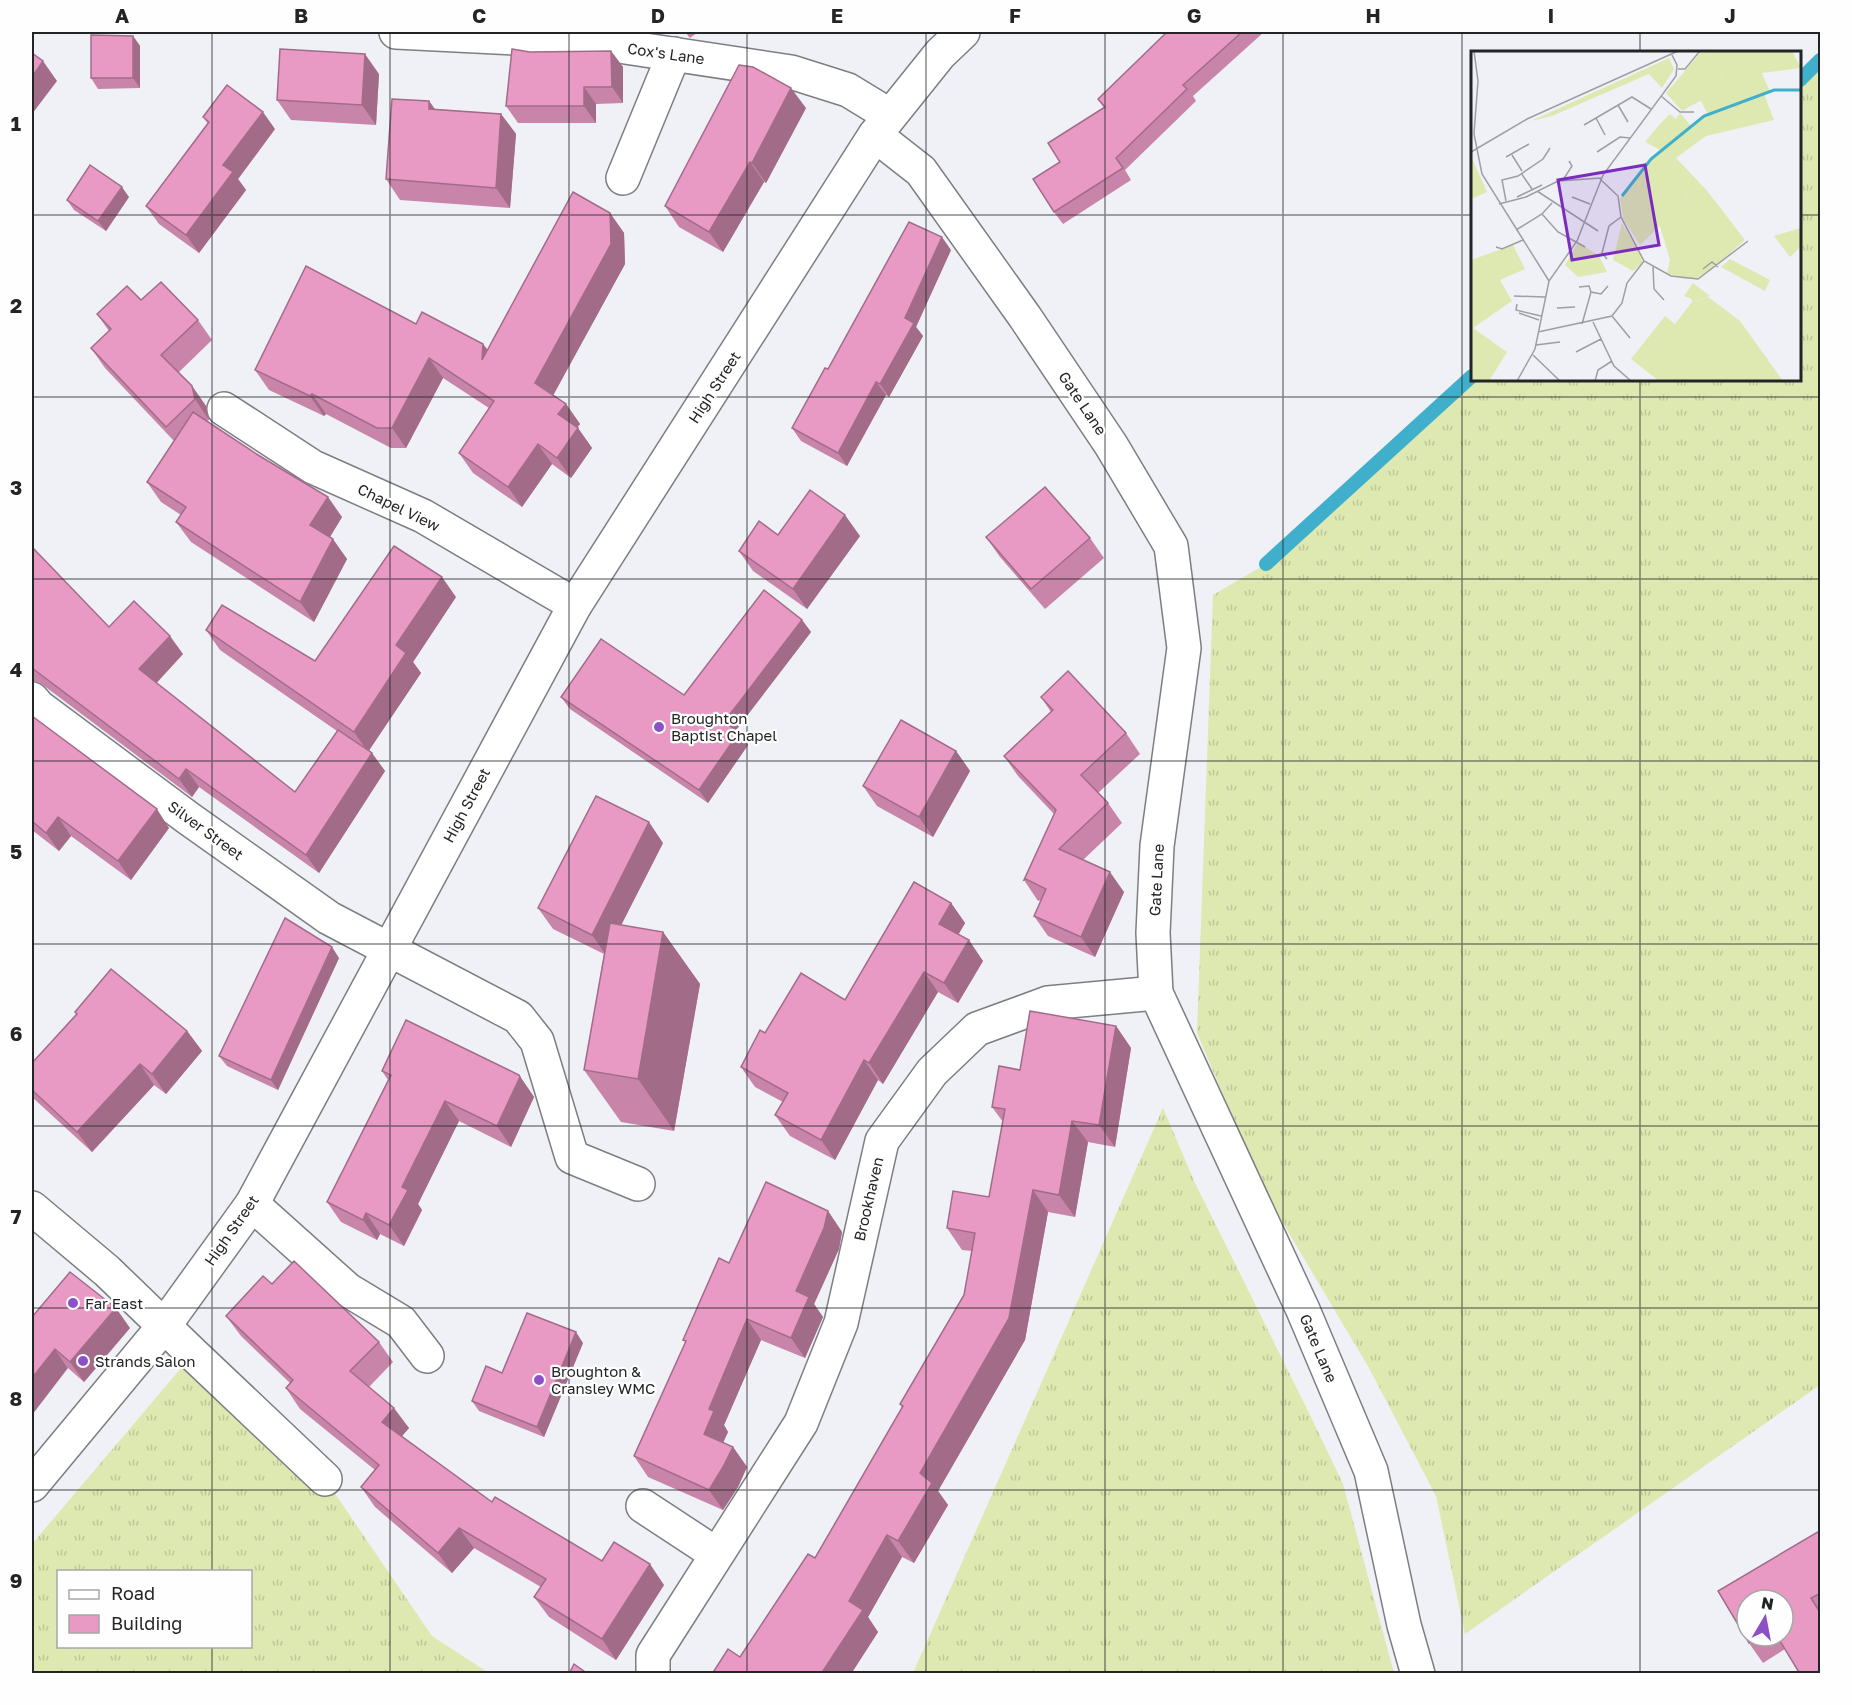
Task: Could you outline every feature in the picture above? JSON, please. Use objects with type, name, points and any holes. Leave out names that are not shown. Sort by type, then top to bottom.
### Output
[{"type":"street","name":"Cox's Lane","points":[[396,32],[592,42],[791,72],[848,90],[882,125]]},
{"type":"street","name":"High Street","points":[[32,1485],[164,1326],[252,1204],[575,605],[882,125],[940,54],[963,32]]},
{"type":"street","points":[[623,178],[674,54]]},
{"type":"street","name":"Gate Lane","points":[[882,125],[921,171],[1025,317],[1104,435],[1170,546],[1184,648],[1157,846],[1153,933],[1156,993],[1303,1310],[1371,1471],[1404,1625],[1418,1674]]},
{"type":"street","name":"Chapel View","points":[[224,409],[313,467],[423,516],[575,605]]},
{"type":"street","name":"Silver Street","points":[[32,699],[39,707],[188,818],[329,918],[518,1017],[537,1041],[572,1157],[638,1184]]},
{"type":"street","name":"Brookhaven","points":[[653,1664],[716,1554],[801,1422],[841,1323],[882,1141],[932,1072],[977,1029],[1048,1003],[1156,993]]},
{"type":"street","points":[[252,1204],[348,1290],[401,1322],[427,1356]]},
{"type":"street","points":[[32,1208],[108,1270],[325,1479]]},
{"type":"street","points":[[643,1506],[716,1554]]},
{"type":"green space","points":[[1820,60],[1820,1385],[1465,1634],[1436,1496],[1369,1368],[1264,1191],[1197,1033],[1213,595],[1266,564],[1471,377],[1471,381],[1801,381],[1801,79]]},
{"type":"green space","points":[[1163,1108],[1195,1183],[1343,1484],[1394,1673],[913,1673]]},
{"type":"green space","points":[[193,1354],[325,1479],[432,1636],[489,1673],[32,1674],[32,1544]]},
{"type":"building","points":[[1167,32],[1242,32],[1183,85],[1187,89],[1116,158],[1123,168],[1054,212],[1033,179],[1060,162],[1048,143],[1105,107],[1098,99]]},
{"type":"building","points":[[91,35],[133,36],[133,78],[91,78]]},
{"type":"building","points":[[280,49],[365,54],[362,105],[277,100]]},
{"type":"building","points":[[512,49],[530,52],[611,51],[612,87],[584,87],[584,106],[506,106]]},
{"type":"building","points":[[32,53],[43,61],[32,77]]},
{"type":"building","points":[[739,65],[753,67],[791,88],[752,163],[750,162],[709,232],[665,206]]},
{"type":"building","points":[[227,85],[263,112],[223,165],[233,172],[186,235],[146,206],[209,122],[203,117]]},
{"type":"building","points":[[392,99],[429,101],[429,109],[501,114],[496,188],[386,179]]},
{"type":"building","points":[[90,165],[122,187],[98,221],[67,200]]},
{"type":"building","points":[[573,192],[610,213],[611,244],[535,383],[566,404],[558,414],[578,428],[557,458],[538,444],[508,487],[459,453],[494,401],[429,358],[392,428],[377,428],[312,394],[310,396],[255,370],[306,266],[416,324],[422,312],[483,344],[482,360]]},
{"type":"building","points":[[909,222],[942,237],[905,318],[914,323],[880,384],[876,382],[838,453],[792,428],[825,368],[828,369]]},
{"type":"building","points":[[161,282],[198,320],[161,355],[192,386],[195,399],[166,427],[91,348],[111,329],[97,314],[127,286],[141,300]]},
{"type":"building","points":[[193,412],[328,497],[310,525],[333,539],[300,602],[176,522],[186,507],[147,482]]},
{"type":"building","points":[[1045,487],[1090,538],[1031,589],[986,537]]},
{"type":"building","points":[[810,490],[845,515],[793,589],[739,551],[759,521],[778,535]]},
{"type":"building","points":[[394,546],[442,577],[396,645],[406,653],[354,732],[206,630],[222,605],[315,661]]},
{"type":"building","points":[[32,547],[109,627],[134,601],[170,636],[139,669],[295,792],[338,730],[372,753],[306,855],[186,769],[179,779],[32,668]]},
{"type":"building","points":[[764,590],[802,620],[724,722],[739,732],[699,790],[561,697],[601,639],[684,695]]},
{"type":"building","points":[[1068,671],[1126,733],[1081,775],[1108,803],[1059,849],[1110,872],[1081,937],[1034,916],[1046,889],[1024,880],[1056,810],[1004,756],[1053,710],[1041,697]]},
{"type":"building","points":[[32,716],[157,809],[118,861],[58,817],[46,833],[32,821]]},
{"type":"building","points":[[901,720],[956,751],[919,817],[863,786]]},
{"type":"building","points":[[596,796],[649,822],[592,935],[538,908]]},
{"type":"building","points":[[914,882],[951,903],[939,924],[969,940],[944,983],[924,972],[869,1063],[864,1060],[821,1140],[775,1115],[788,1093],[741,1067],[760,1030],[765,1033],[801,973],[845,1000]]},
{"type":"building","points":[[285,918],[332,947],[271,1080],[219,1056]]},
{"type":"building","points":[[610,923],[663,932],[638,1079],[584,1070]]},
{"type":"building","points":[[111,969],[187,1031],[152,1074],[140,1064],[77,1132],[32,1090],[32,1063],[77,1014],[75,1012]]},
{"type":"building","points":[[1030,1011],[1116,1026],[1099,1125],[1072,1121],[1059,1195],[1033,1190],[1009,1318],[920,1473],[932,1483],[898,1541],[887,1535],[849,1601],[863,1610],[821,1674],[712,1674],[728,1649],[740,1657],[808,1554],[815,1558],[903,1406],[900,1404],[964,1295],[975,1233],[947,1228],[953,1191],[989,1197],[1005,1109],[992,1107],[999,1066],[1020,1070]]},
{"type":"building","points":[[406,1020],[520,1077],[497,1126],[445,1101],[402,1187],[408,1190],[389,1225],[366,1213],[363,1220],[327,1202],[391,1075],[382,1071]]},
{"type":"building","points":[[766,1182],[828,1211],[824,1228],[796,1291],[809,1297],[791,1338],[747,1319],[709,1409],[714,1411],[704,1434],[733,1447],[709,1490],[634,1456],[686,1341],[683,1340],[719,1258],[729,1263]]},
{"type":"building","points":[[294,1261],[379,1342],[350,1371],[394,1408],[382,1422],[492,1502],[495,1497],[602,1561],[614,1542],[650,1564],[602,1639],[534,1597],[546,1579],[459,1528],[438,1553],[361,1487],[379,1465],[286,1388],[293,1380],[226,1316],[263,1276],[272,1284]]},
{"type":"building","points":[[70,1272],[116,1308],[70,1362],[55,1349],[32,1378],[32,1317]]},
{"type":"building","name":"Broughton & Cransley WMC","points":[[527,1313],[576,1332],[537,1427],[472,1401],[486,1366],[502,1373]]},
{"type":"building","points":[[1821,1530],[1821,1593],[1811,1598],[1821,1614],[1821,1674],[1800,1674],[1784,1648],[1795,1648],[1795,1588],[1735,1588],[1735,1620],[1718,1591]]},
{"type":"building","points":[[574,1664],[588,1674],[569,1674]]},
{"type":"waterway","points":[[1801,79],[1820,60]]},
{"type":"waterway","points":[[1266,564],[1471,377]]},
{"type":"place","name":"Broughton Baptist Chapel","points":[[659,727]]},
{"type":"place","name":"Far East","points":[[73,1303]]},
{"type":"place","name":"Strands Salon","points":[[83,1361]]},
{"type":"place","name":"Broughton & Cransley WMC","points":[[539,1380]]}]
